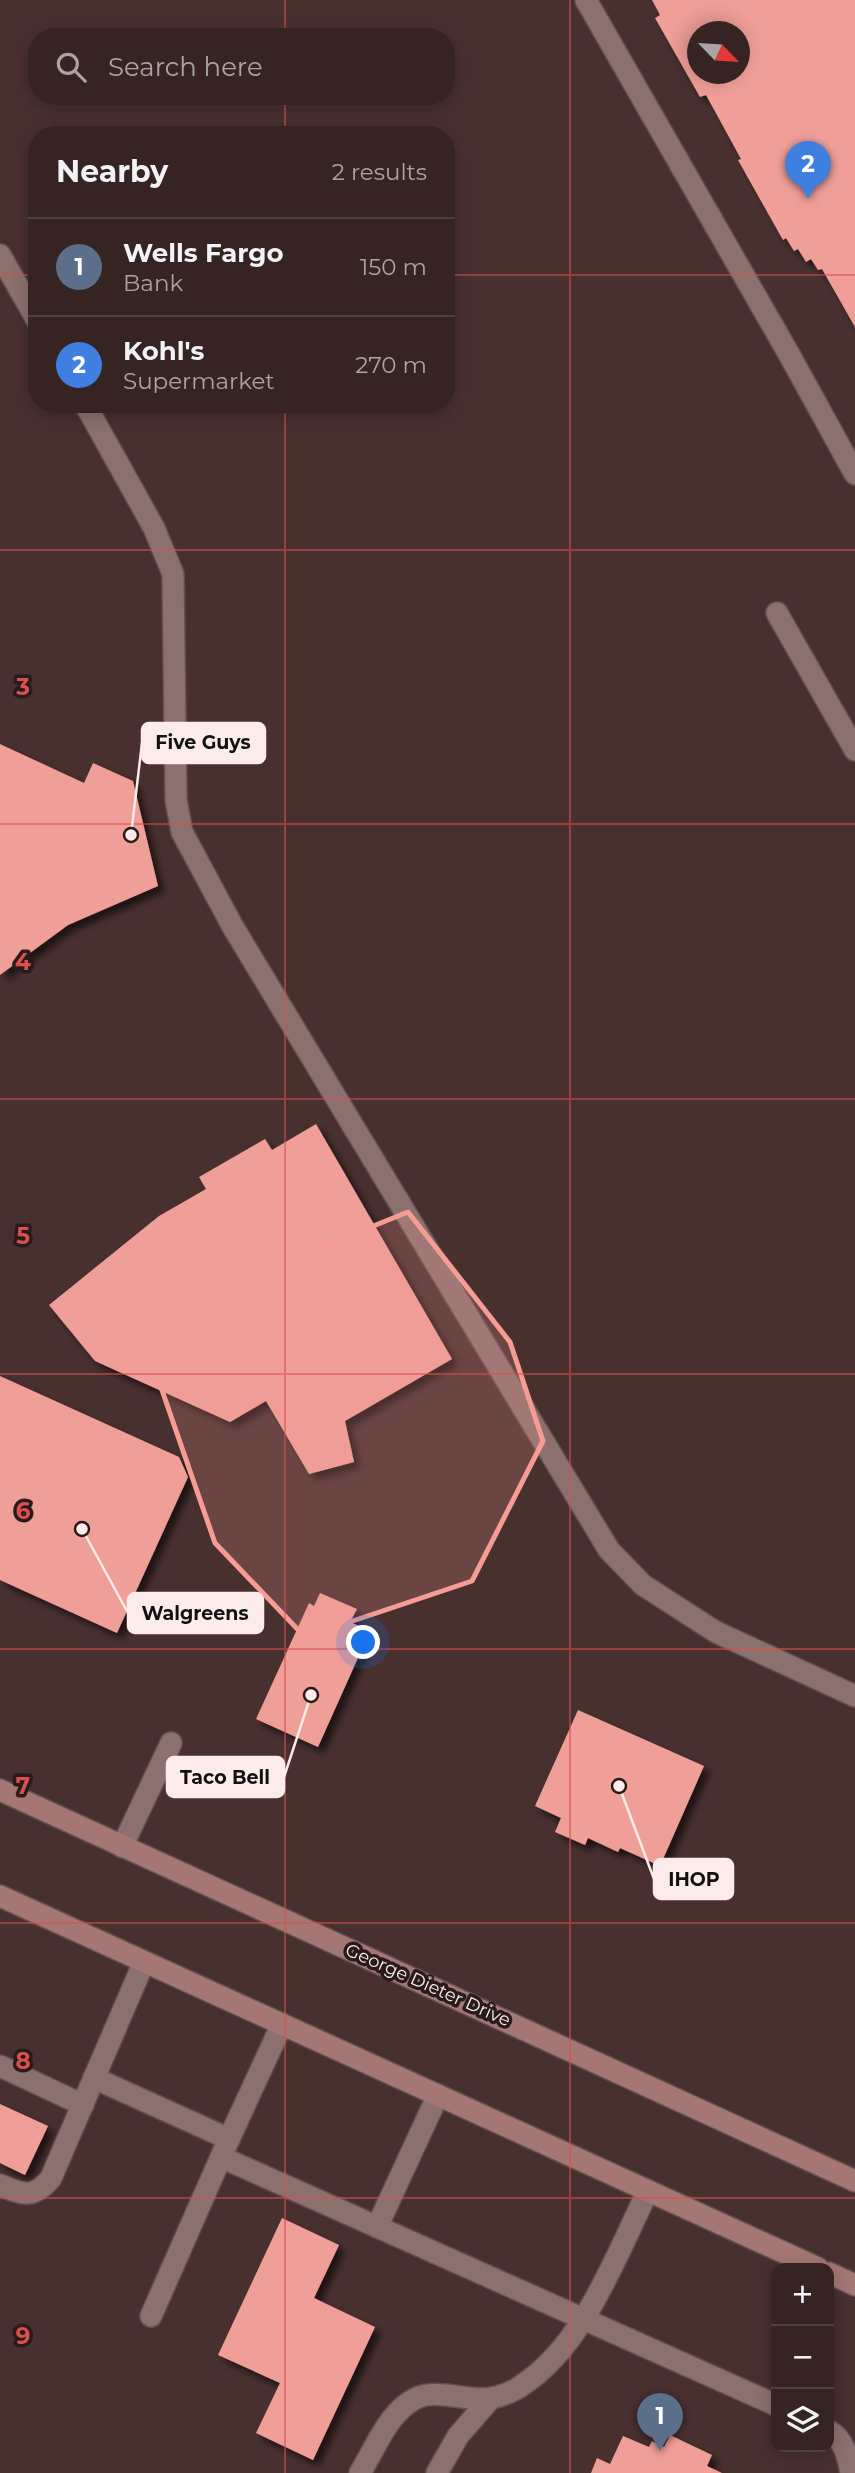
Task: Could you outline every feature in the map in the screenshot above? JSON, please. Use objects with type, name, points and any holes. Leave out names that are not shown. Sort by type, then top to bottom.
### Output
[{"type":"main road","name":"George Dieter Drive","points":[[0,1790],[855,2181]]},
{"type":"main road","points":[[0,1896],[807,2263]]},
{"type":"main road","points":[[834,2275],[855,2285]]},
{"type":"lane","points":[[586,0],[853,467]]},
{"type":"lane","points":[[0,255],[28,304]]},
{"type":"lane","points":[[90,413],[155,528],[173,573],[176,800],[182,832],[233,927],[609,1550],[643,1585],[716,1632],[855,1696]]},
{"type":"lane","points":[[777,613],[855,750]]},
{"type":"lane","points":[[122,1847],[171,1742]]},
{"type":"lane","points":[[0,2185],[30,2195],[42,2190],[51,2179],[144,1962]]},
{"type":"lane","points":[[151,2316],[282,2024]]},
{"type":"lane","points":[[0,2066],[83,2105]]},
{"type":"lane","points":[[94,2078],[377,2227],[771,2403]]},
{"type":"lane","points":[[377,2227],[438,2095]]},
{"type":"lane","points":[[360,2473],[393,2417],[410,2401],[434,2394],[491,2398],[520,2387],[548,2365],[584,2320],[648,2191]]},
{"type":"lane","points":[[437,2473],[458,2436],[491,2398]]},
{"type":"lane","points":[[834,2433],[848,2454],[851,2473]]},
{"type":"highlighted area","points":[[408,1212],[510,1342],[543,1441],[472,1581],[305,1637],[215,1543],[155,1370],[269,1268]]},
{"type":"building","points":[[652,0],[855,0],[855,327],[822,269],[818,270],[811,259],[806,262],[798,249],[794,251],[786,238],[783,240],[738,160],[741,159],[706,95],[700,97],[693,84],[750,84],[750,21],[687,21],[687,74],[655,18],[660,15]]},
{"type":"building","points":[[0,744],[84,783],[93,763],[133,781],[158,886],[68,925],[0,975]]},
{"type":"building","points":[[316,1124],[452,1359],[345,1421],[354,1462],[309,1474],[266,1401],[230,1422],[95,1361],[49,1305],[159,1216],[206,1189],[199,1177],[265,1139],[272,1150]]},
{"type":"building","points":[[0,1376],[179,1457],[188,1477],[117,1633],[0,1580]]},
{"type":"building","points":[[320,1593],[357,1609],[350,1622],[370,1631],[318,1747],[256,1719],[309,1603],[314,1606]]},
{"type":"building","points":[[578,1710],[704,1766],[660,1866],[620,1848],[618,1852],[588,1838],[585,1845],[555,1832],[561,1818],[535,1806]]},
{"type":"building","points":[[0,2104],[48,2126],[25,2175],[0,2163]]},
{"type":"building","points":[[282,2218],[339,2245],[314,2298],[375,2327],[313,2460],[256,2433],[280,2383],[218,2355]]},
{"type":"building","points":[[670,2435],[712,2455],[707,2466],[722,2473],[591,2473],[597,2458],[610,2464],[623,2436],[649,2447],[652,2441],[664,2447]]},
{"type":"place","name":"Kohl's","points":[[808,199]]},
{"type":"place","name":"Five Guys","points":[[131,835]]},
{"type":"place","name":"Walgreens","points":[[82,1529]]},
{"type":"place","name":"Taco Bell","points":[[311,1695]]},
{"type":"place","name":"IHOP","points":[[619,1786]]},
{"type":"place","name":"Wells Fargo","points":[[660,2451]]}]
